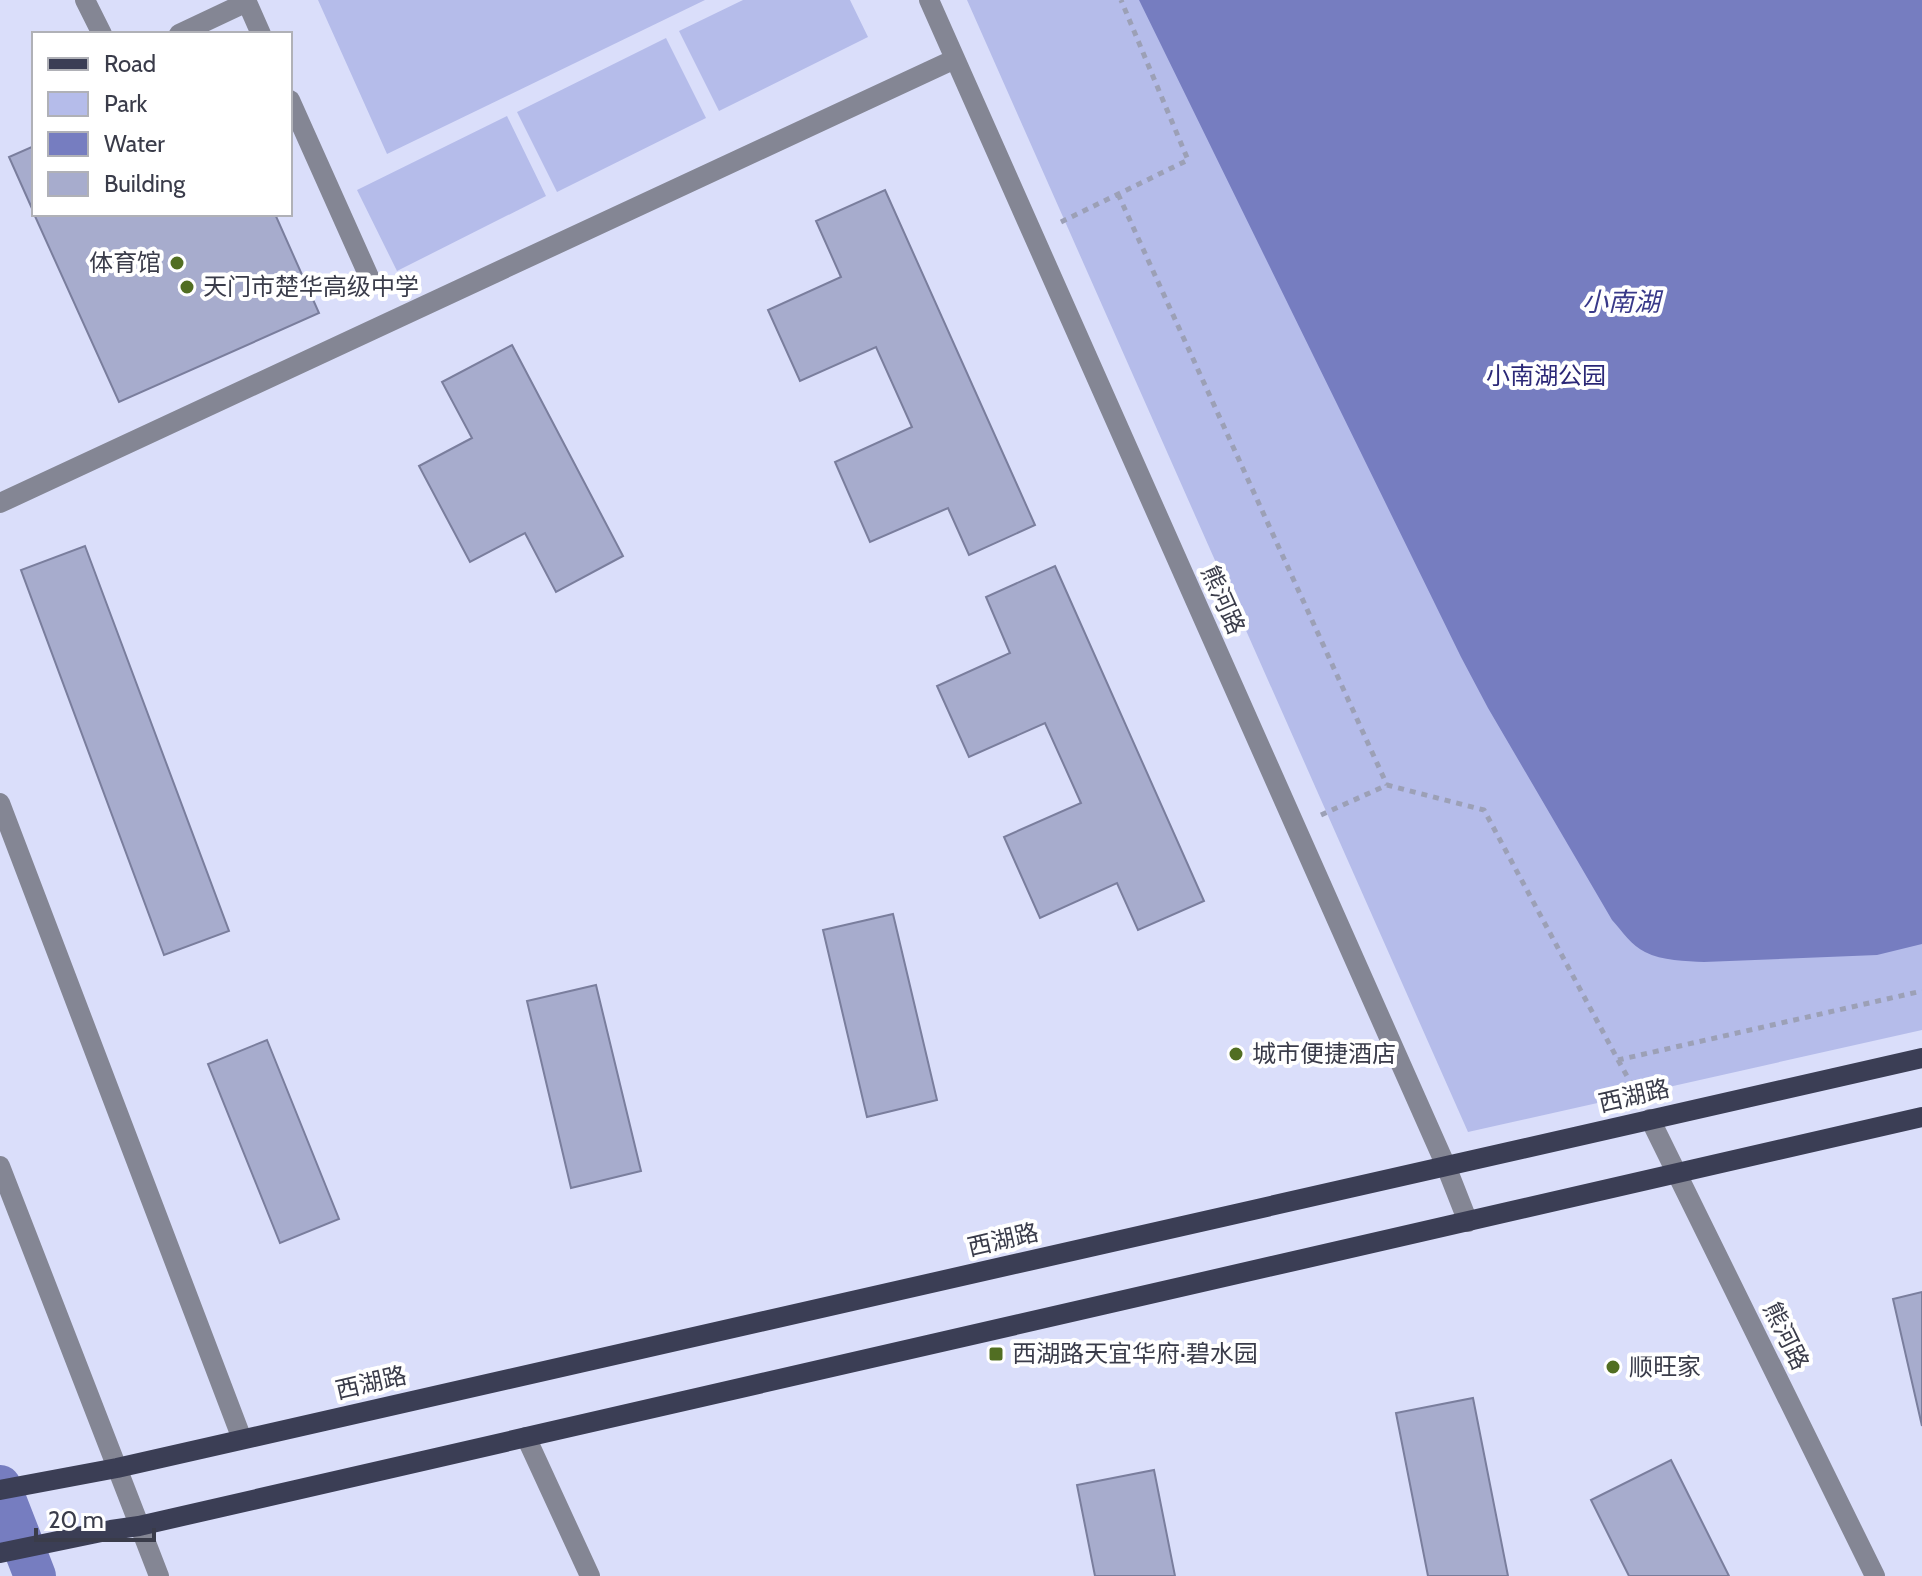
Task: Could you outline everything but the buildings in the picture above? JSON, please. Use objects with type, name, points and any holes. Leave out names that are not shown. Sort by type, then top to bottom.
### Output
[{"type":"main road","name":"西湖路","points":[[0,1490],[117,1468],[1922,1058]]},
{"type":"main road","points":[[0,1553],[139,1526],[1922,1117]]},
{"type":"street","points":[[85,0],[101,32]]},
{"type":"street","name":"熊河路","points":[[929,0],[1446,1166],[1468,1222]]},
{"type":"street","points":[[183,32],[246,1],[260,32]]},
{"type":"street","points":[[0,503],[955,59]]},
{"type":"street","points":[[292,104],[370,279]]},
{"type":"street","points":[[0,803],[242,1439]]},
{"type":"street","name":"熊河路","points":[[1650,1119],[1875,1576]]},
{"type":"street","points":[[0,1166],[159,1576]]},
{"type":"street","points":[[526,1437],[590,1576]]},
{"type":"path","points":[[1033,236],[1188,160],[1121,0]]},
{"type":"path","points":[[1118,194],[1387,785]]},
{"type":"path","points":[[1295,827],[1387,785],[1484,810],[1618,1060],[1922,991]]},
{"type":"green space","points":[[318,0],[705,0],[387,154]]},
{"type":"green space","points":[[743,0],[850,0],[868,37],[719,111],[679,31]]},
{"type":"green space","name":"小南湖","points":[[967,0],[1922,0],[1922,1030],[1468,1132]]},
{"type":"green space","points":[[666,38],[706,118],[557,192],[517,112]]},
{"type":"green space","points":[[507,116],[546,196],[397,271],[357,190]]},
{"type":"water","name":"小南湖","points":[[1139,0],[1922,0],[1922,944],[1877,955],[1682,961],[1652,955],[1640,949],[1612,920],[1461,657]]},
{"type":"waterway","points":[[0,1486],[35,1576]]},
{"type":"place","name":"体育馆","points":[[177,263]]},
{"type":"place","name":"天门市楚华高级中学","points":[[187,287]]},
{"type":"place","name":"城市便捷酒店","points":[[1236,1054]]},
{"type":"place","name":"西湖路天宜华府·碧水园","points":[[996,1354]]},
{"type":"place","name":"顺旺家","points":[[1613,1367]]},
{"type":"park label","name":"小南湖公园","points":[[1546,376]]}]
